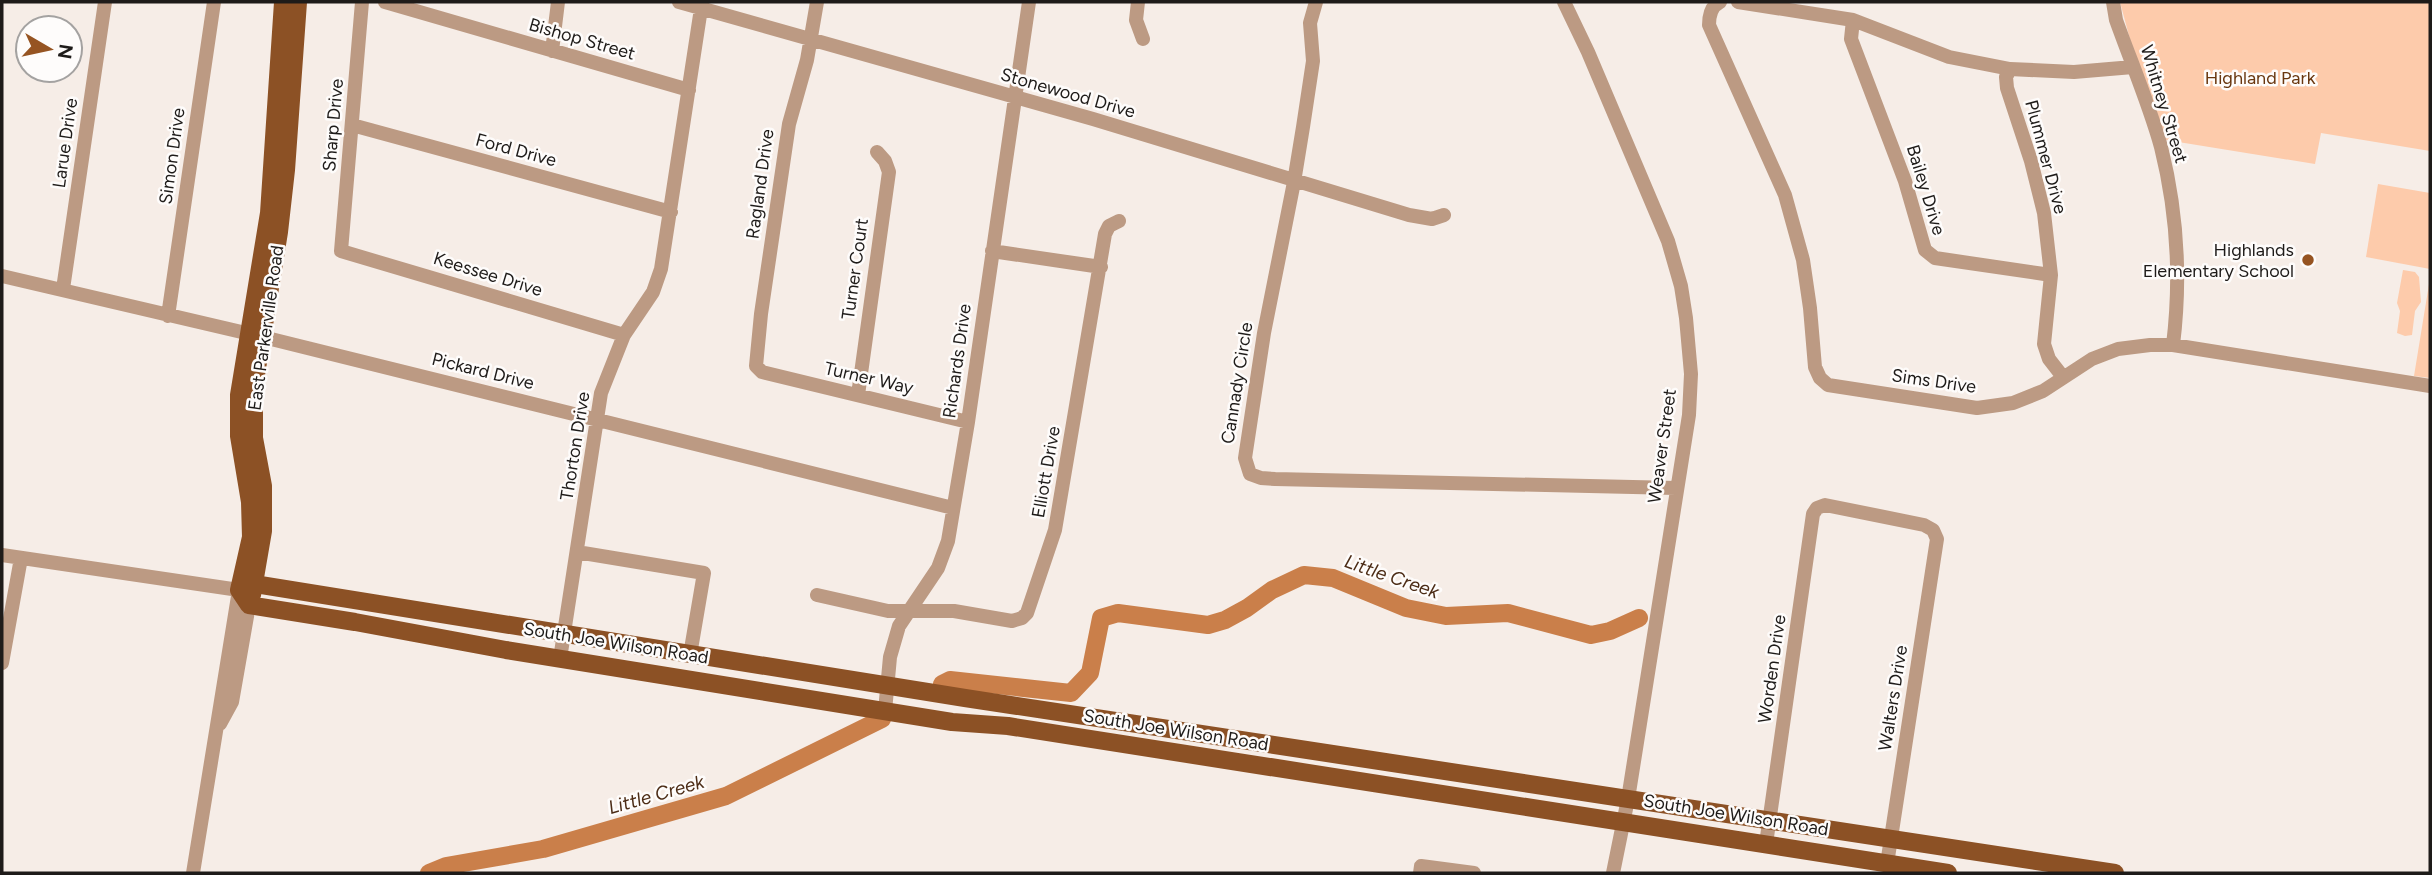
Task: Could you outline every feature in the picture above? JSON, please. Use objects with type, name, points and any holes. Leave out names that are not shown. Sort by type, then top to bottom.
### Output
[{"type":"main road","name":"East Parkerville Road","points":[[256,336],[269,213],[283,2]]},
{"type":"main road","name":"East Parkerville Road","points":[[246,587],[251,537],[250,502],[239,436],[239,395],[256,336],[286,170],[298,2]]},
{"type":"main road","points":[[246,587],[249,605]]},
{"type":"main road","name":"South Joe Wilson Road","points":[[246,587],[2115,873]]},
{"type":"main road","name":"South Joe Wilson Road","points":[[249,605],[355,621],[560,659],[952,722],[1007,726],[1948,873]]},
{"type":"street","name":"Larue Drive","points":[[63,289],[105,2]]},
{"type":"street","name":"Simon Drive","points":[[168,316],[214,2]]},
{"type":"street","name":"Sharp Drive","points":[[341,251],[362,2]]},
{"type":"street","name":"Bishop Street","points":[[385,2],[689,90]]},
{"type":"street","points":[[552,51],[558,2]]},
{"type":"street","name":"Stonewood Drive","points":[[679,2],[701,5],[811,40],[1093,119],[1409,215],[1432,219],[1444,215]]},
{"type":"street","name":"Ragland Drive","points":[[762,372],[756,366],[757,348],[787,137],[807,60],[817,2]]},
{"type":"street","name":"Richards Drive","points":[[885,711],[890,657],[899,626],[937,568],[948,541],[1029,2]]},
{"type":"street","points":[[1138,2],[1136,20],[1143,39]]},
{"type":"street","name":"Cannady Circle","points":[[1316,2],[1310,23],[1313,61],[1294,182],[1264,333],[1245,458],[1250,474],[1275,479],[1676,488]]},
{"type":"street","name":"Weaver Street","points":[[1564,2],[1668,241],[1681,286],[1691,374],[1689,415],[1628,799],[1613,873]]},
{"type":"street","name":"Sims Drive","points":[[1720,2],[1715,4],[1709,15],[1709,25],[1785,195],[1803,260],[1815,367],[1820,379],[1828,384],[1977,408],[2013,403],[2043,391],[2092,359],[2118,349],[2173,345],[2430,386]]},
{"type":"street","points":[[1738,2],[1853,20],[1949,57],[2010,69],[2074,72],[2133,67]]},
{"type":"street","name":"Whitney Street","points":[[2113,2],[2116,20],[2161,147],[2172,209],[2177,295],[2173,345]]},
{"type":"street","name":"Thorton Drive","points":[[560,659],[601,393],[624,335],[653,292],[662,269],[701,5]]},
{"type":"street","name":"Bailey Drive","points":[[1853,20],[1851,39],[1905,181],[1925,250],[1935,258],[2051,275]]},
{"type":"street","name":"Plummer Drive","points":[[2010,69],[2006,76],[2007,88],[2044,213],[2051,275],[2045,344],[2049,359],[2063,377]]},
{"type":"street","name":"Ford Drive","points":[[352,125],[671,212]]},
{"type":"street","name":"Turner Court","points":[[858,395],[889,172],[886,161],[877,152]]},
{"type":"street","name":"Elliott Drive","points":[[817,595],[888,611],[954,611],[1012,621],[1027,613],[1055,530],[1105,234],[1109,226],[1119,221]]},
{"type":"street","name":"Keessee Drive","points":[[341,251],[624,335]]},
{"type":"street","points":[[992,251],[1101,267]]},
{"type":"street","name":"Pickard Drive","points":[[2,276],[953,508]]},
{"type":"street","name":"Turner Way","points":[[762,372],[968,422]]},
{"type":"street","name":"Walters Drive","points":[[1825,505],[1924,525],[1933,530],[1937,539],[1888,864]]},
{"type":"street","name":"Worden Drive","points":[[1766,844],[1813,514],[1817,508],[1825,505]]},
{"type":"street","points":[[577,552],[704,573],[690,655]]},
{"type":"street","name":"South Joe Wilson Road","points":[[2,555],[246,587]]},
{"type":"street","points":[[2,663],[21,558]]},
{"type":"street","name":"East Parkerville Road","points":[[193,873],[215,731],[246,587]]},
{"type":"street","name":"East Parkerville Road","points":[[215,731],[232,702],[249,605]]},
{"type":"street","points":[[1421,870],[1474,873]]},
{"type":"green space","name":"Highland Park","points":[[2120,2],[2430,2],[2430,151],[2321,133],[2315,164],[2166,140],[2135,58]]},
{"type":"green space","points":[[2378,184],[2430,193],[2430,269],[2366,257]]},
{"type":"green space","points":[[2403,270],[2415,272],[2419,277],[2421,302],[2415,311],[2412,335],[2405,336],[2397,333],[2400,311],[2397,303]]},
{"type":"green space","points":[[2430,278],[2430,378],[2414,376]]},
{"type":"waterway","name":"Little Creek","points":[[942,684],[950,680],[1071,693],[1090,673],[1101,618],[1118,613],[1208,625],[1225,620],[1272,590],[1304,575],[1333,578],[1406,608],[1446,616],[1508,613],[1591,635],[1610,631],[1639,618]]},
{"type":"waterway","name":"Little Creek","points":[[429,873],[446,866],[543,849],[726,796],[882,719]]},
{"type":"place","name":"Highlands Elementary School","points":[[2308,260]]}]
